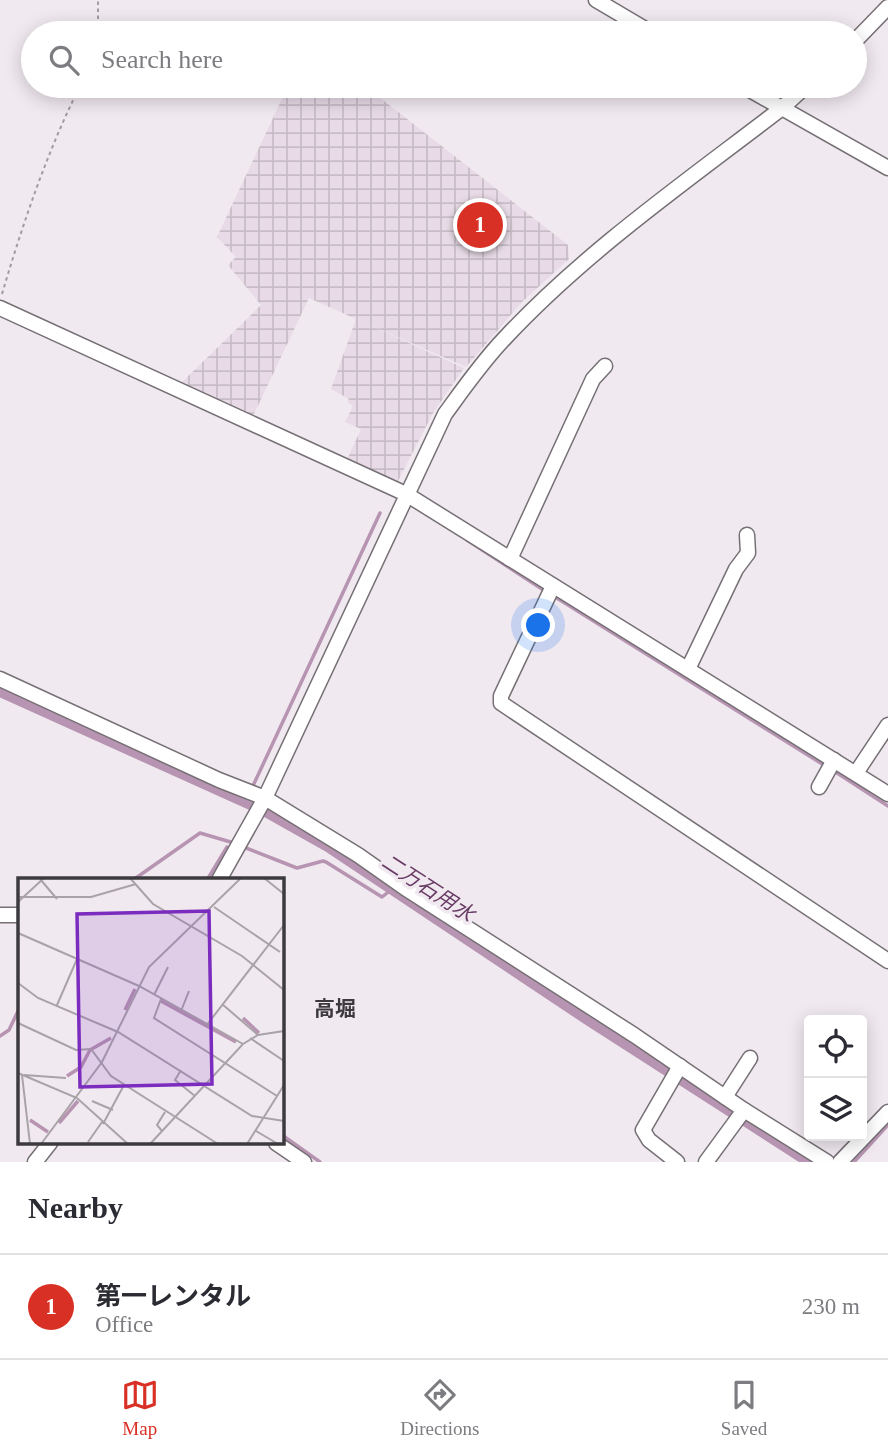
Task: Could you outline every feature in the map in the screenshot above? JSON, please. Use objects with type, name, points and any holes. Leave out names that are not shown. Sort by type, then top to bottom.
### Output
[{"type":"street","points":[[596,0],[632,21]]},
{"type":"street","points":[[867,29],[888,7]]},
{"type":"street","points":[[764,98],[888,168]]},
{"type":"street","points":[[220,878],[265,798],[445,414],[479,367],[552,290],[588,259],[793,98]]},
{"type":"street","points":[[0,308],[406,494],[888,794]]},
{"type":"street","points":[[510,559],[593,379],[605,366]]},
{"type":"street","points":[[688,669],[736,569],[748,553],[747,535]]},
{"type":"street","points":[[552,586],[501,696],[501,703],[888,961]]},
{"type":"street","points":[[0,679],[219,780],[265,798],[358,855],[827,1162]]},
{"type":"street","points":[[856,773],[888,725]]},
{"type":"street","points":[[819,786],[834,760]]},
{"type":"street","points":[[0,915],[18,915]]},
{"type":"street","points":[[725,1097],[750,1058]]},
{"type":"street","points":[[677,1162],[649,1140],[643,1130],[680,1066]]},
{"type":"street","points":[[706,1162],[744,1110]]},
{"type":"street","points":[[840,1162],[888,1112]]},
{"type":"street","points":[[35,1162],[49,1144]]},
{"type":"street","points":[[277,1144],[298,1161]]},
{"type":"path","points":[[98,21],[99,0]]},
{"type":"path","points":[[0,300],[28,208],[74,98]]},
{"type":"shaded area","points":[[282,98],[380,98],[568,245],[569,259],[522,302],[466,367],[363,322],[464,368],[433,413],[397,483],[346,462],[361,429],[345,422],[353,406],[347,402],[349,399],[331,389],[356,319],[309,298],[253,416],[180,384],[261,305],[228,265],[236,257],[217,237]]},
{"type":"waterway","points":[[252,788],[380,513]]},
{"type":"waterway","points":[[467,540],[545,591]]},
{"type":"waterway","points":[[552,595],[827,767]]},
{"type":"waterway","name":"二万石用水","points":[[0,691],[264,810],[328,846],[586,1018],[810,1162]]},
{"type":"waterway","points":[[834,771],[888,806]]},
{"type":"waterway","points":[[136,878],[200,833],[234,843]]},
{"type":"waterway","points":[[241,846],[297,868],[326,862],[382,897],[392,889]]},
{"type":"waterway","points":[[208,878],[227,847]]},
{"type":"waterway","points":[[0,1036],[9,1030],[18,1011]]},
{"type":"waterway","points":[[854,1162],[888,1125]]},
{"type":"waterway","points":[[284,1136],[320,1162]]},
{"type":"place","name":"第一レンタル","points":[[480,225]]},
{"type":"district","name":"高堀","points":[[335,1009]]}]
